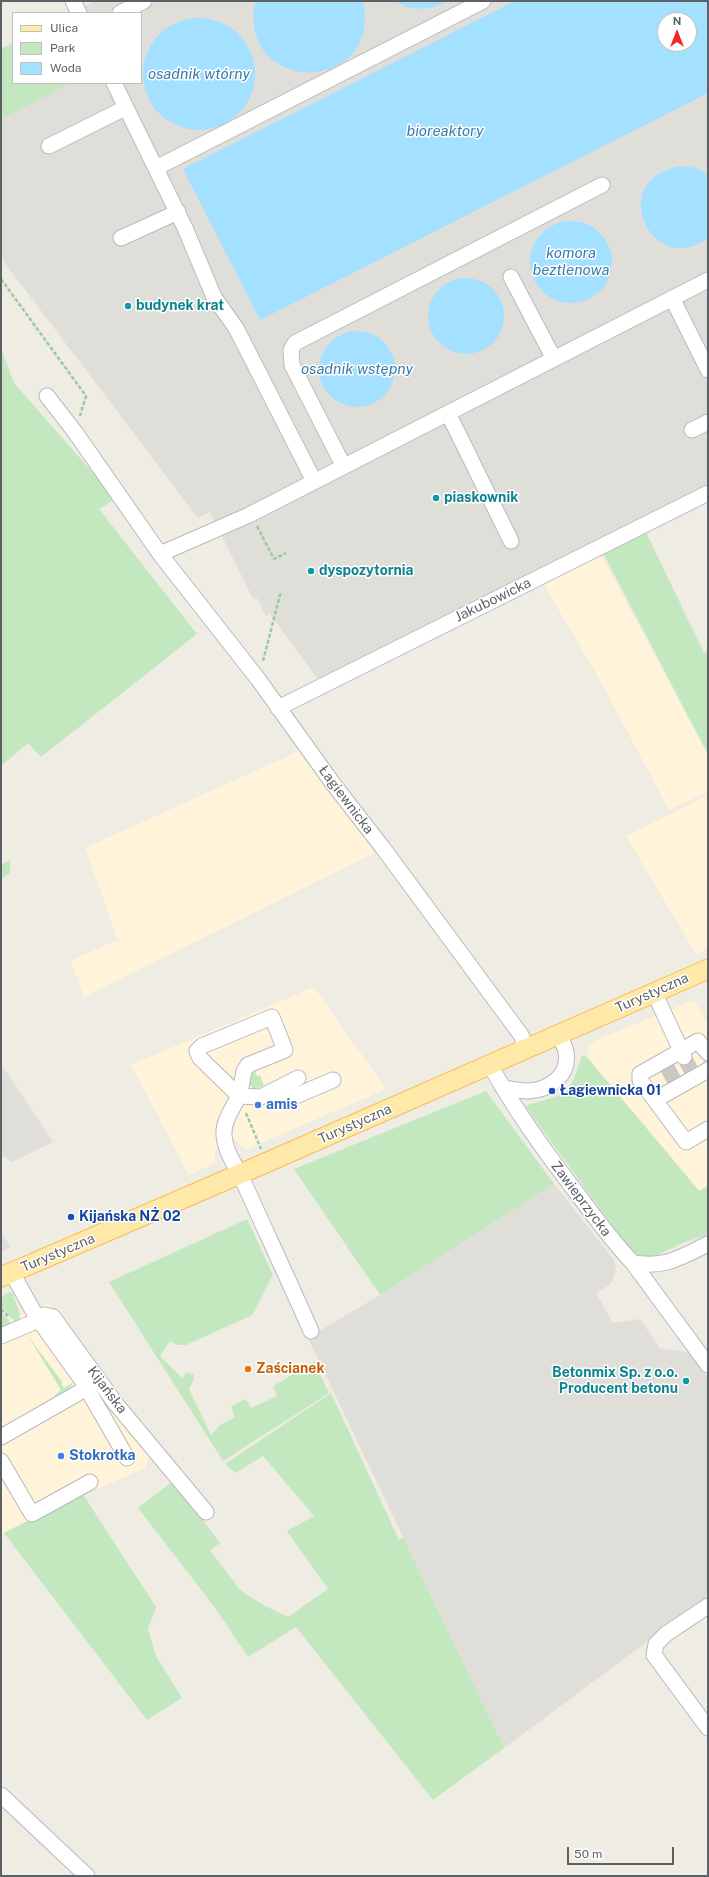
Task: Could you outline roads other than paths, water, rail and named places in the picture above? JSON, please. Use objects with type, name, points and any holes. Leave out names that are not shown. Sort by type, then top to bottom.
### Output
[{"type":"main road","name":"Turystyczna","points":[[6,1275],[708,969]]},
{"type":"street","points":[[73,1],[78,12]]},
{"type":"street","points":[[122,12],[144,1]]},
{"type":"street","points":[[156,168],[483,1]]},
{"type":"street","points":[[114,84],[125,108],[178,212],[214,297],[236,328],[314,481]]},
{"type":"street","points":[[49,146],[125,108]]},
{"type":"street","points":[[343,466],[292,365],[291,350],[295,343],[602,185]]},
{"type":"street","points":[[121,238],[178,212]]},
{"type":"street","points":[[511,277],[554,359]]},
{"type":"street","points":[[160,554],[249,515],[708,280]]},
{"type":"street","points":[[672,298],[708,370]]},
{"type":"street","name":"Łagiewnicka","points":[[47,396],[75,432],[160,554],[258,679],[521,1035],[527,1049]]},
{"type":"street","points":[[448,412],[511,541]]},
{"type":"street","points":[[692,430],[708,422]]},
{"type":"street","name":"Jakubowicka","points":[[278,708],[708,493]]},
{"type":"street","points":[[654,992],[682,1054]]},
{"type":"street","points":[[298,1078],[261,1097],[239,1096],[200,1058],[197,1051],[199,1048],[272,1017],[285,1050],[248,1065],[244,1071],[239,1096],[228,1116],[224,1134],[226,1148],[240,1174],[312,1330]]},
{"type":"street","points":[[503,1088],[528,1090],[540,1089],[550,1086],[562,1076],[567,1061],[566,1050],[559,1034]]},
{"type":"street","points":[[708,1053],[698,1041],[682,1054],[665,1064],[640,1074],[640,1080],[686,1142],[708,1129]]},
{"type":"street","name":"Zawieprzycka","points":[[490,1065],[503,1088],[548,1155],[618,1248],[633,1263],[708,1366]]},
{"type":"street","points":[[654,1100],[676,1084],[699,1073]]},
{"type":"street","points":[[270,1092],[283,1099],[291,1098],[333,1080]]},
{"type":"street","points":[[633,1263],[650,1266],[673,1261],[708,1244]]},
{"type":"street","points":[[6,1275],[87,1388],[127,1458]]},
{"type":"street","name":"Kijańska","points":[[38,1318],[45,1315],[53,1317],[116,1404],[206,1512]]},
{"type":"street","points":[[1,1336],[38,1318]]},
{"type":"street","points":[[1,1437],[87,1388]]},
{"type":"street","points":[[1,1461],[32,1514],[90,1482]]},
{"type":"street","points":[[708,1606],[666,1634],[656,1644],[654,1656],[708,1728]]},
{"type":"street","points":[[1,1795],[86,1876]]},
{"type":"water","name":"osadnik wtórny","points":[[255,1],[363,1],[363,32],[352,54],[333,68],[310,72],[287,68],[267,55],[255,32]]},
{"type":"water","points":[[395,1],[446,1],[434,7],[414,8],[407,7]]},
{"type":"water","name":"bioreaktory","points":[[515,1],[708,1],[708,93],[260,320],[183,169]]},
{"type":"water","name":"osadnik wtórny","points":[[199,18],[221,22],[239,34],[251,52],[255,74],[251,96],[239,114],[221,126],[199,130],[177,126],[159,114],[147,96],[143,74],[147,52],[159,34],[177,22]]},
{"type":"water","name":"komora beztlenowa","points":[[682,166],[696,168],[708,175],[708,238],[687,247],[669,246],[654,237],[644,222],[641,205],[645,188],[658,174]]},
{"type":"water","name":"komora beztlenowa","points":[[571,221],[587,224],[600,233],[609,246],[612,262],[609,278],[600,291],[587,300],[571,303],[555,300],[542,291],[533,278],[530,262],[533,246],[542,233],[555,224]]},
{"type":"water","name":"osadnik wstępny","points":[[459,278],[473,278],[487,284],[498,295],[504,309],[504,323],[501,331],[493,343],[487,348],[473,354],[459,354],[445,348],[434,337],[428,323],[428,309],[434,295],[445,284]]},
{"type":"water","name":"osadnik wstępny","points":[[350,331],[364,331],[378,337],[389,348],[395,362],[395,376],[392,384],[384,396],[378,401],[364,407],[350,407],[336,401],[325,390],[319,376],[319,362],[325,348],[336,337]]},
{"type":"tunnel","points":[[684,1057],[692,1072]]},
{"type":"tunnel","points":[[667,1067],[675,1082]]},
{"type":"place","name":"budynek krat","points":[[128,306]]},
{"type":"place","name":"piaskownik","points":[[436,498]]},
{"type":"place","name":"dyspozytornia","points":[[311,571]]},
{"type":"place","name":"Łagiewnicka 01","points":[[552,1091]]},
{"type":"place","name":"amis","points":[[258,1105]]},
{"type":"place","name":"Kijańska NŻ 02","points":[[71,1217]]},
{"type":"place","name":"Zaścianek","points":[[248,1369]]},
{"type":"place","name":"Betonmix Sp. z o.o. Producent betonu","points":[[686,1381]]},
{"type":"place","name":"Stokrotka","points":[[61,1456]]}]
